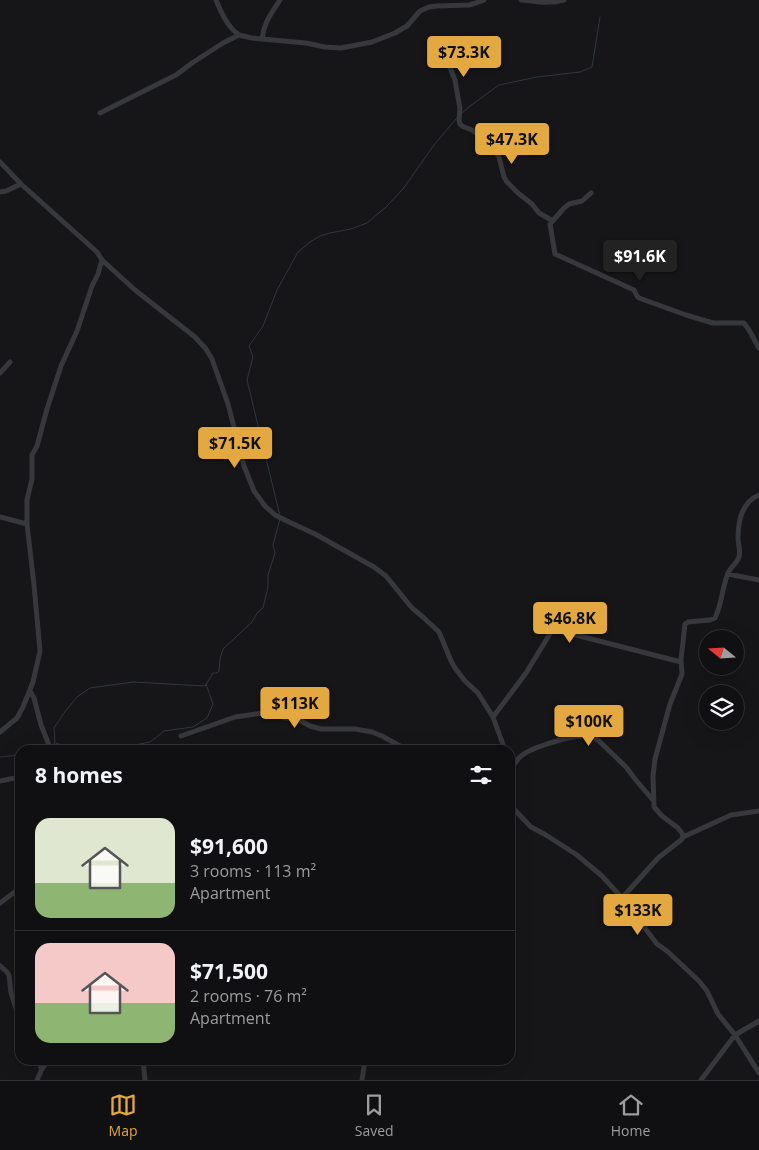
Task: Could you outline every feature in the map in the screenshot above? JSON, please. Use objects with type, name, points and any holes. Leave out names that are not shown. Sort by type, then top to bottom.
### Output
[{"type":"street","points":[[216,0],[225,20],[239,35],[262,40],[341,48],[372,42],[395,33],[407,26],[420,12],[429,7],[469,5],[484,0]]},
{"type":"street","points":[[262,40],[268,17],[280,0]]},
{"type":"street","points":[[521,0],[544,3],[564,0]]},
{"type":"street","points":[[100,113],[166,80],[223,43],[239,35]]},
{"type":"street","points":[[442,48],[454,80],[460,109],[460,124],[488,142],[498,154],[504,177],[509,184],[539,212],[553,221]]},
{"type":"street","points":[[0,162],[21,184],[79,235],[97,252],[102,260],[135,290],[195,337],[206,349],[212,359],[227,402],[244,466],[254,491],[265,506],[280,518],[315,534],[374,567],[386,576],[412,608],[439,632],[455,668],[478,693],[493,717],[503,745]]},
{"type":"street","points":[[0,192],[21,184]]},
{"type":"street","points":[[591,193],[582,201],[569,204],[550,225],[554,253],[557,256],[634,290],[639,298],[686,315],[713,323],[744,323],[759,348]]},
{"type":"street","points":[[0,732],[17,718],[30,691],[40,651],[27,524],[27,500],[32,479],[32,454],[37,446],[46,409],[61,366],[77,331],[102,260]]},
{"type":"street","points":[[0,373],[10,362]]},
{"type":"street","points":[[683,837],[682,832],[657,812],[654,807],[652,776],[656,758],[670,704],[682,674],[681,662],[686,624],[688,622],[715,618],[719,610],[728,574],[739,557],[738,530],[743,510],[747,503],[759,495]]},
{"type":"street","points":[[0,517],[27,524]]},
{"type":"street","points":[[728,574],[759,580]]},
{"type":"street","points":[[493,717],[526,673],[551,632],[556,630],[681,662]]},
{"type":"street","points":[[30,691],[34,698],[40,725],[49,745]]},
{"type":"street","points":[[181,736],[234,717],[269,712],[285,718],[298,719],[310,726],[321,729],[355,729],[372,732],[398,745]]},
{"type":"street","points":[[515,763],[521,756],[565,738],[592,737],[598,740],[626,767],[653,800]]},
{"type":"street","points":[[0,781],[15,778]]},
{"type":"street","points":[[515,811],[531,826],[577,855],[602,876],[622,898],[657,944],[699,981],[718,1014],[735,1035],[759,1073]]},
{"type":"street","points":[[622,898],[658,858],[683,837],[731,815],[759,811]]},
{"type":"street","points":[[0,903],[15,892]]},
{"type":"street","points":[[0,966],[9,975],[11,993],[15,1005]]},
{"type":"street","points":[[701,1080],[735,1035],[759,1021]]},
{"type":"street","points":[[37,1080],[44,1065]]},
{"type":"street","points":[[144,1065],[145,1080]]},
{"type":"street","points":[[362,1080],[364,1065]]},
{"type":"waterway","points":[[461,114],[499,85],[537,77],[580,72],[592,67],[600,17]]},
{"type":"waterway","points":[[280,516],[247,380],[253,357],[249,346],[263,326],[277,290],[298,252],[320,236],[351,229],[367,223],[403,189],[434,145],[456,119]]},
{"type":"waterway","points":[[52,745],[55,743],[54,728],[77,697],[90,688],[133,682],[205,686],[213,673],[219,671],[223,649],[251,623],[263,608],[268,587],[268,575],[275,553],[273,545],[280,519]]},
{"type":"waterway","points":[[135,745],[150,742],[164,731],[193,727],[207,718],[213,704],[206,684]]},
{"type":"waterway","points":[[56,743],[61,745]]},
{"type":"waterway","points":[[0,757],[15,756]]}]
